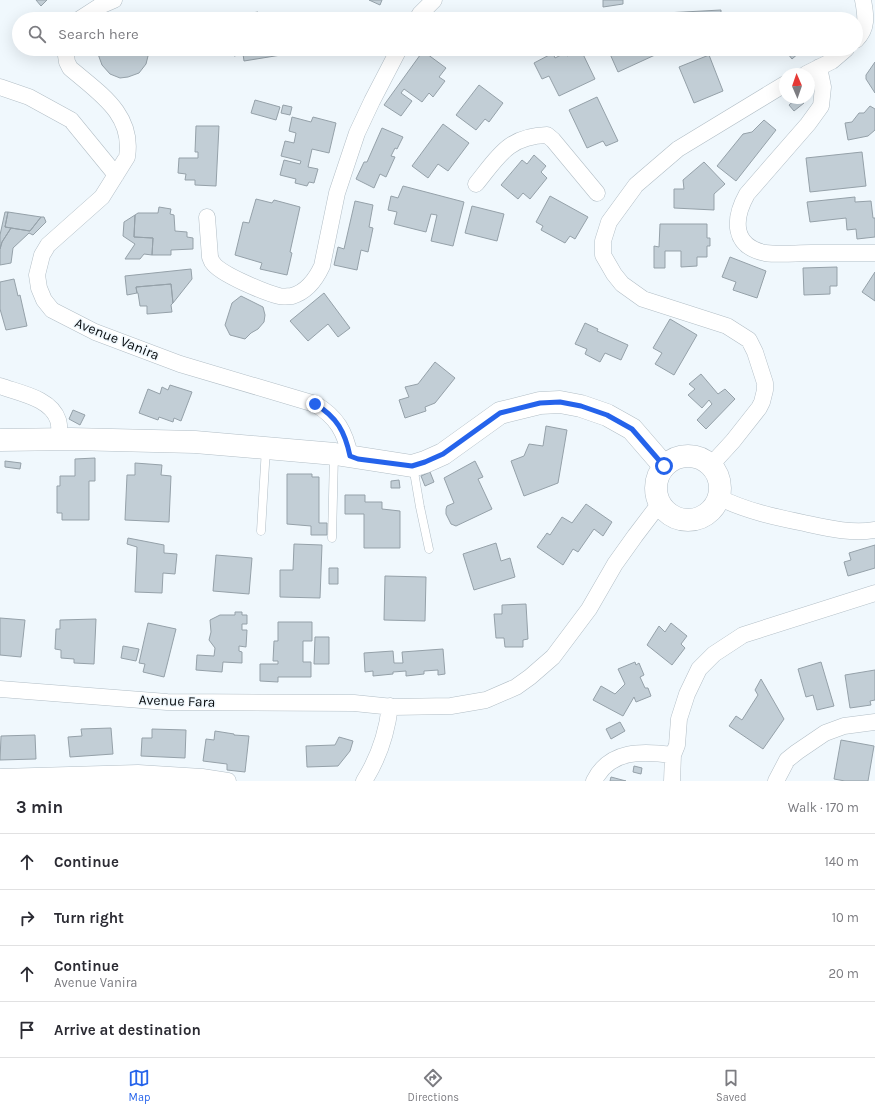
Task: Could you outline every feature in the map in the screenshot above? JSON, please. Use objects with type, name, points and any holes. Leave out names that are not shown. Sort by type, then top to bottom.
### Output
[{"type":"main road","points":[[0,440],[60,439],[195,442],[266,448],[344,452],[358,459],[413,465],[425,462],[443,454],[500,413],[540,403],[560,402],[581,406],[607,415],[628,426],[664,466]]},
{"type":"main road","points":[[682,456],[692,456],[702,459],[711,465],[719,480],[718,497],[710,511],[695,518],[679,518],[665,510],[657,496],[656,488],[657,480],[664,466],[672,460],[682,456]]},
{"type":"street","points":[[91,12],[114,0]]},
{"type":"street","points":[[422,12],[434,0]]},
{"type":"street","points":[[863,0],[865,17],[863,31]]},
{"type":"street","name":"Avenue Vanira","points":[[66,56],[70,68],[109,102],[122,118],[129,137],[128,157],[102,197],[48,245],[42,256],[38,268],[38,281],[41,294],[48,305],[52,310],[95,332],[173,362],[315,404],[327,411],[340,426],[344,452]]},
{"type":"street","points":[[207,216],[210,257],[213,263],[228,275],[266,292],[280,296],[291,296],[308,287],[320,272],[322,266],[337,193],[357,133],[372,100],[395,56]]},
{"type":"street","points":[[815,70],[832,61],[838,56]]},
{"type":"street","points":[[815,75],[823,87],[822,106],[747,194],[741,205],[737,224],[740,236],[747,245],[765,252],[875,253]]},
{"type":"street","points":[[0,87],[29,97],[71,120],[116,175]]},
{"type":"street","points":[[711,465],[759,408],[764,396],[764,377],[753,346],[745,336],[727,326],[643,299],[637,295],[622,284],[614,274],[603,255],[603,241],[609,222],[636,185],[678,149],[779,88]]},
{"type":"street","points":[[476,184],[500,154],[510,145],[527,137],[547,135],[554,140],[597,193]]},
{"type":"street","points":[[0,386],[39,400],[51,408],[58,420],[60,439]]},
{"type":"street","points":[[718,497],[729,503],[758,513],[832,529],[859,532],[875,530]]},
{"type":"street","name":"Avenue Fara","points":[[0,688],[167,702],[354,703],[390,706],[451,706],[486,700],[516,687],[553,657],[589,609],[615,564],[660,503]]},
{"type":"street","points":[[672,781],[673,755],[677,745],[679,718],[687,694],[699,669],[714,654],[743,635],[782,621],[875,593]]},
{"type":"street","points":[[364,781],[372,767],[386,729],[390,706]]},
{"type":"street","points":[[776,781],[787,760],[825,732],[844,726],[875,722]]},
{"type":"street","points":[[594,781],[603,768],[614,759],[624,754],[654,752],[673,755]]},
{"type":"street","points":[[0,777],[138,773],[202,777],[228,781]]},
{"type":"lane","points":[[260,531],[266,448]]},
{"type":"lane","points":[[332,538],[344,452]]},
{"type":"lane","points":[[413,465],[429,549]]},
{"type":"building","points":[[36,0],[47,0],[41,6]]},
{"type":"building","points":[[369,0],[382,0],[380,5]]},
{"type":"building","points":[[603,0],[623,0],[623,4],[603,7]]},
{"type":"building","points":[[721,10],[721,12],[684,12]]},
{"type":"building","points":[[99,56],[148,56],[146,64],[139,73],[128,77],[120,78],[110,74],[102,65]]},
{"type":"building","points":[[243,56],[275,56],[244,61]]},
{"type":"building","points":[[419,56],[430,56],[446,68],[439,77],[445,81],[433,97],[429,93],[422,102],[404,89],[401,93],[412,101],[401,116],[384,105]]},
{"type":"building","points":[[547,56],[554,56],[555,58],[559,56],[584,56],[595,79],[559,96],[549,76],[542,79],[534,63]]},
{"type":"building","points":[[611,56],[653,56],[618,72]]},
{"type":"building","points":[[709,56],[723,91],[694,103],[679,67]]},
{"type":"building","points":[[875,62],[875,93],[866,79],[866,75]]},
{"type":"building","points":[[479,85],[503,103],[489,122],[485,119],[476,130],[456,115]]},
{"type":"building","points":[[597,97],[618,141],[606,146],[603,141],[587,148],[569,110]]},
{"type":"building","points":[[255,100],[280,107],[276,120],[251,113]]},
{"type":"building","points":[[790,104],[803,104],[794,111],[789,105]]},
{"type":"building","points":[[283,105],[292,107],[290,115],[281,113]]},
{"type":"building","points":[[870,106],[875,109],[875,130],[868,136],[848,140],[845,123],[852,122],[859,113],[864,113]]},
{"type":"building","points":[[292,117],[311,122],[313,117],[336,123],[329,153],[312,149],[308,167],[318,169],[314,183],[309,182],[307,186],[295,183],[296,179],[280,175],[284,160],[300,164],[301,161],[281,156],[285,141],[294,143],[296,133],[289,131]]},
{"type":"building","points":[[764,120],[776,130],[736,181],[717,166],[743,134],[752,132]]},
{"type":"building","points":[[443,124],[469,143],[448,171],[438,164],[428,178],[412,166]]},
{"type":"building","points":[[196,126],[219,126],[216,186],[195,185],[195,180],[185,180],[186,174],[178,173],[179,158],[198,158],[198,152],[195,152]]},
{"type":"building","points":[[382,128],[403,137],[397,149],[395,148],[391,156],[395,157],[386,177],[380,174],[374,188],[356,179],[364,162],[367,162]]},
{"type":"building","points":[[862,152],[866,186],[810,192],[806,158]]},
{"type":"building","points":[[534,155],[546,166],[541,172],[547,178],[530,199],[523,193],[518,199],[501,185],[522,160],[527,164]]},
{"type":"building","points":[[704,162],[725,184],[714,194],[714,210],[674,208],[674,189],[684,189],[683,180]]},
{"type":"building","points":[[403,186],[464,202],[453,246],[431,241],[437,215],[431,214],[426,232],[394,224],[397,212],[388,210],[391,196],[398,198]]},
{"type":"building","points":[[550,196],[588,217],[575,239],[570,236],[565,243],[541,230],[543,226],[536,222]]},
{"type":"building","points":[[855,197],[855,202],[871,201],[873,218],[875,218],[875,237],[857,239],[856,229],[847,230],[846,218],[810,222],[807,202]]},
{"type":"building","points":[[256,199],[272,203],[274,200],[300,207],[290,252],[292,253],[287,275],[260,269],[262,263],[235,255],[243,222],[249,223]]},
{"type":"building","points":[[355,201],[373,205],[369,227],[373,228],[368,252],[361,250],[357,270],[334,265],[338,247],[344,249]]},
{"type":"building","points":[[472,206],[504,214],[497,241],[465,233]]},
{"type":"building","points":[[159,207],[171,209],[170,214],[174,215],[175,231],[187,232],[187,237],[193,238],[193,249],[171,250],[171,255],[152,255],[153,238],[134,237],[135,215],[138,213],[158,213]]},
{"type":"building","points":[[5,212],[8,212],[5,227],[11,228],[2,242],[0,249],[0,235]]},
{"type":"building","points":[[8,212],[41,217],[30,231],[5,227]]},
{"type":"building","points":[[135,215],[134,237],[153,238],[152,255],[144,254],[140,259],[125,259],[135,244],[123,236],[124,222]]},
{"type":"building","points":[[41,217],[44,217],[46,222],[33,235],[29,233],[13,248],[11,263],[0,265],[0,249],[2,242],[11,228],[30,231]]},
{"type":"building","points":[[660,224],[707,224],[707,238],[710,238],[710,246],[707,246],[707,257],[697,257],[697,266],[681,267],[681,251],[665,251],[665,268],[654,268],[654,246],[659,247]]},
{"type":"building","points":[[730,257],[766,271],[757,298],[733,290],[736,282],[722,277]]},
{"type":"building","points":[[837,267],[837,286],[830,286],[830,294],[804,295],[803,268]]},
{"type":"building","points":[[191,269],[192,279],[173,303],[171,284],[136,287],[137,293],[127,295],[125,276]]},
{"type":"building","points":[[875,272],[875,301],[862,292]]},
{"type":"building","points":[[14,279],[18,296],[20,295],[27,326],[6,330],[0,309],[0,282]]},
{"type":"building","points":[[171,284],[173,303],[171,305],[172,312],[147,314],[147,306],[140,306],[136,287]]},
{"type":"building","points":[[324,293],[350,328],[338,337],[328,324],[308,341],[290,321]]},
{"type":"building","points":[[241,296],[263,307],[265,315],[264,322],[258,329],[245,339],[230,335],[225,325],[232,303]]},
{"type":"building","points":[[670,319],[697,335],[674,375],[655,364],[662,353],[653,348]]},
{"type":"building","points":[[585,323],[598,329],[597,331],[628,345],[621,360],[605,353],[600,362],[585,354],[587,349],[575,344]]},
{"type":"building","points":[[435,362],[455,378],[435,403],[425,407],[426,411],[405,418],[399,400],[409,397],[405,387],[418,384]]},
{"type":"building","points":[[701,374],[718,394],[725,389],[735,399],[706,429],[697,420],[712,404],[709,400],[702,408],[688,395],[695,389],[689,384]]},
{"type":"building","points":[[170,385],[192,392],[181,421],[174,418],[173,422],[159,417],[158,420],[139,413],[148,389],[160,394],[162,387],[168,390]]},
{"type":"building","points":[[73,410],[85,415],[80,425],[69,419]]},
{"type":"building","points":[[546,426],[567,430],[558,483],[524,496],[511,461],[524,456],[529,444],[543,446]]},
{"type":"building","points":[[95,458],[95,481],[89,481],[89,520],[62,520],[62,513],[57,513],[57,486],[60,486],[60,476],[75,476],[75,459]]},
{"type":"building","points":[[5,461],[21,463],[20,469],[5,467]]},
{"type":"building","points":[[475,461],[483,477],[478,479],[492,509],[456,526],[451,524],[446,514],[447,506],[454,503],[444,478]]},
{"type":"building","points":[[135,463],[162,465],[161,475],[171,476],[169,522],[125,520],[127,475],[135,475]]},
{"type":"building","points":[[430,472],[434,482],[425,486],[421,476]]},
{"type":"building","points":[[287,474],[312,474],[312,477],[319,477],[319,523],[327,523],[327,535],[311,535],[311,526],[287,524]]},
{"type":"building","points":[[399,480],[400,488],[391,488],[391,481]]},
{"type":"building","points":[[345,495],[365,495],[365,502],[382,502],[382,509],[400,511],[400,548],[364,548],[364,514],[345,514]]},
{"type":"building","points":[[586,504],[612,522],[603,536],[594,529],[578,552],[573,549],[563,565],[537,547],[547,533],[550,535],[562,517],[572,523]]},
{"type":"building","points":[[128,538],[164,545],[164,553],[177,554],[175,574],[163,573],[162,593],[135,592],[137,547],[127,544]]},
{"type":"building","points":[[496,543],[501,561],[510,558],[515,577],[474,590],[463,554]]},
{"type":"building","points":[[294,544],[322,545],[320,598],[280,597],[280,570],[293,570]]},
{"type":"building","points":[[875,545],[875,568],[848,576],[844,562],[851,560],[849,553]]},
{"type":"building","points":[[216,555],[252,558],[249,594],[213,591]]},
{"type":"building","points":[[329,568],[338,568],[338,584],[329,584]]},
{"type":"building","points":[[385,576],[426,577],[425,621],[384,620]]},
{"type":"building","points":[[526,604],[528,639],[523,640],[523,647],[505,647],[504,638],[496,638],[494,614],[502,614],[502,605]]},
{"type":"building","points":[[235,612],[242,612],[242,615],[247,615],[247,624],[242,624],[242,630],[247,630],[246,647],[239,646],[239,651],[242,652],[242,663],[223,662],[222,672],[196,670],[197,655],[214,656],[215,648],[209,640],[211,632],[210,620],[220,615],[235,615]]},
{"type":"building","points":[[0,618],[25,620],[21,657],[0,655]]},
{"type":"building","points":[[96,619],[94,664],[74,663],[74,659],[61,658],[61,650],[55,649],[56,629],[60,629],[60,620]]},
{"type":"building","points":[[278,622],[312,622],[312,641],[303,641],[303,662],[311,662],[311,677],[278,677],[278,682],[260,681],[260,664],[278,664],[278,661],[273,661],[274,641],[278,641]]},
{"type":"building","points":[[148,623],[176,629],[164,677],[143,672],[145,664],[139,663]]},
{"type":"building","points":[[671,623],[687,636],[681,644],[685,648],[672,665],[647,645],[659,626],[665,632]]},
{"type":"building","points":[[315,637],[329,637],[329,664],[314,664]]},
{"type":"building","points":[[123,646],[139,649],[136,661],[121,658]]},
{"type":"building","points":[[443,649],[445,674],[438,675],[438,670],[424,671],[424,674],[406,676],[406,671],[373,676],[373,671],[365,672],[364,653],[393,651],[394,663],[403,663],[402,652]]},
{"type":"building","points":[[635,662],[636,665],[639,663],[644,675],[640,677],[645,688],[648,688],[651,696],[636,702],[634,697],[623,716],[593,700],[601,686],[615,694],[625,684],[618,669]]},
{"type":"building","points":[[821,662],[834,706],[817,710],[813,695],[806,697],[798,669]]},
{"type":"building","points":[[875,670],[875,700],[870,701],[871,705],[850,708],[845,675]]},
{"type":"building","points":[[761,679],[784,719],[763,749],[729,726],[736,716],[742,720],[758,695],[755,690]]},
{"type":"building","points":[[620,722],[625,731],[611,739],[606,729]]},
{"type":"building","points":[[111,728],[113,754],[70,757],[68,737],[82,736],[81,729]]},
{"type":"building","points":[[152,729],[186,730],[185,758],[141,756],[142,738],[152,738]]},
{"type":"building","points":[[215,731],[249,736],[245,772],[227,770],[227,764],[203,761],[206,739],[214,740]]},
{"type":"building","points":[[35,735],[36,759],[0,760],[1,736]]},
{"type":"building","points":[[339,737],[353,741],[350,751],[338,766],[307,767],[306,746],[335,745]]},
{"type":"building","points":[[841,740],[874,746],[868,781],[845,781],[834,779]]},
{"type":"building","points":[[634,766],[642,768],[641,774],[633,772]]},
{"type":"building","points":[[611,777],[626,781],[610,781]]},
{"type":"route","points":[[315,404],[327,411],[340,426],[348,444],[350,456],[358,459],[412,466],[443,454],[500,413],[526,405],[560,402],[581,406],[607,415],[628,426],[664,466]]}]
